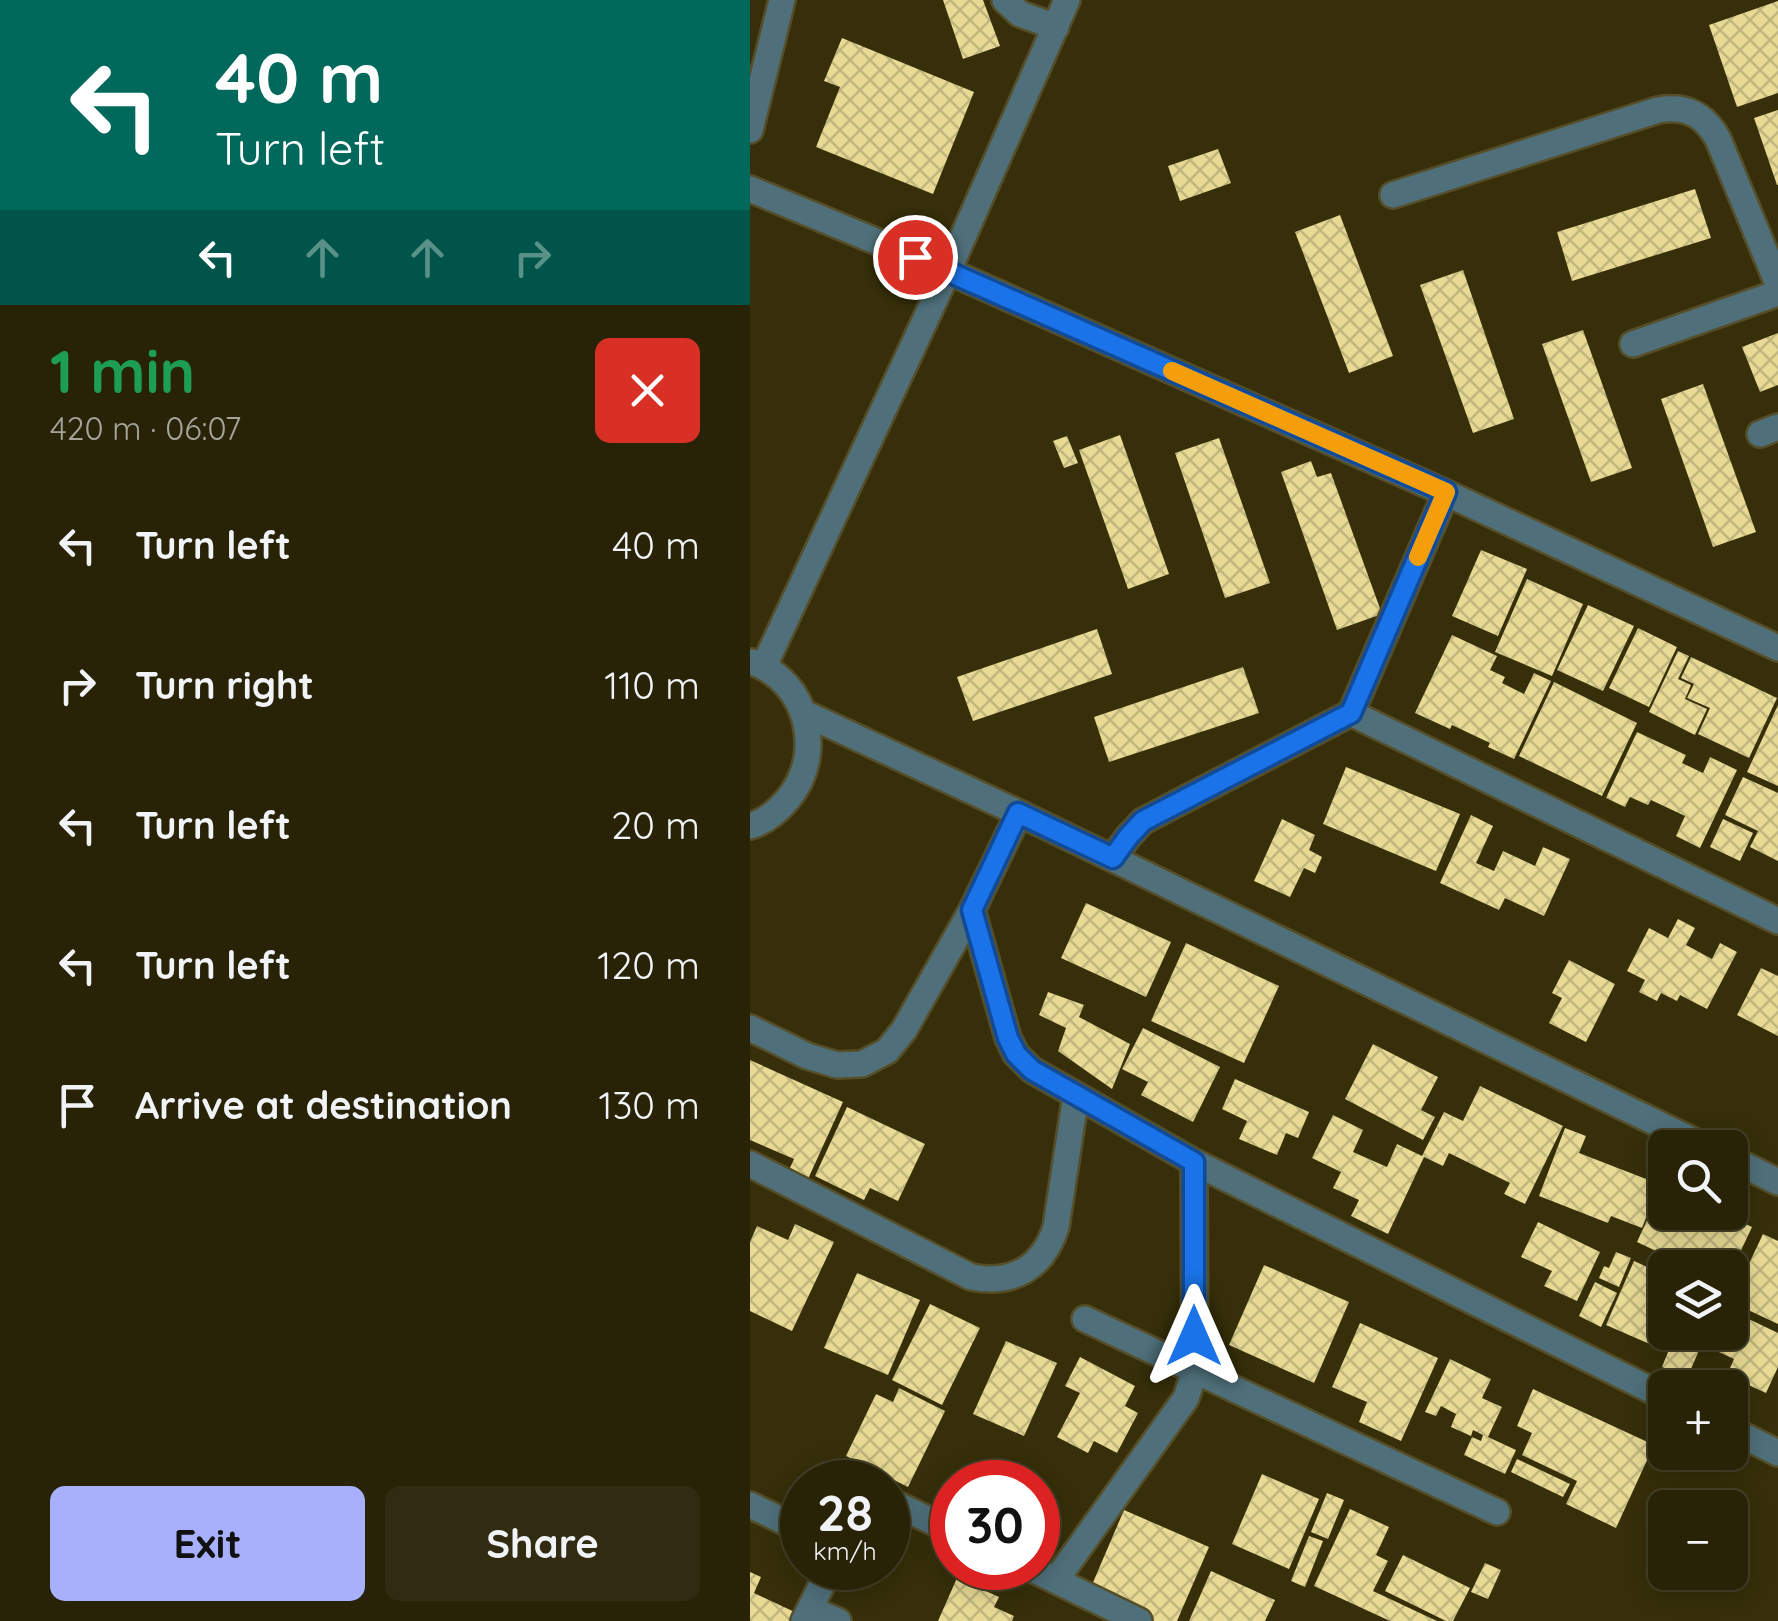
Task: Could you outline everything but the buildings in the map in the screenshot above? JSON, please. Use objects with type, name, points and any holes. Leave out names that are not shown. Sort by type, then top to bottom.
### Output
[{"type":"street","points":[[750,130],[782,0]]},
{"type":"street","points":[[1004,0],[1014,10],[1056,27]]},
{"type":"street","points":[[750,826],[780,809],[797,789],[807,764],[810,738],[794,694],[781,678],[757,664],[948,271],[1067,0]]},
{"type":"street","points":[[1393,195],[1658,110],[1687,110],[1711,126],[1718,139],[1778,284]]},
{"type":"street","points":[[750,188],[948,271],[1446,492],[1778,648]]},
{"type":"street","points":[[1633,344],[1778,293]]},
{"type":"street","points":[[1113,858],[1135,829],[1153,815],[1351,713],[1446,492]]},
{"type":"street","points":[[804,713],[1113,858],[1671,1130]]},
{"type":"street","points":[[1351,713],[1778,921]]},
{"type":"street","points":[[750,1028],[807,1056],[837,1065],[862,1064],[887,1051],[904,1030],[972,910],[1018,813]]},
{"type":"street","points":[[972,910],[1008,1038],[1016,1054],[1032,1070],[1194,1162],[1648,1389]]},
{"type":"street","points":[[750,1164],[971,1277],[1010,1277],[1034,1264],[1051,1242],[1076,1095]]},
{"type":"street","points":[[1060,1574],[1186,1398],[1195,1370],[1194,1162]]},
{"type":"street","points":[[1748,1167],[1778,1182]]},
{"type":"street","points":[[1084,1319],[1497,1512]]},
{"type":"street","points":[[1748,1438],[1778,1453]]},
{"type":"street","points":[[750,1504],[780,1519]]},
{"type":"street","points":[[1060,1582],[1139,1621]]},
{"type":"street","points":[[819,1590],[807,1615],[838,1621]]},
{"type":"slow traffic","points":[[1172,371],[1446,492],[1418,557]]},
{"type":"route","points":[[915,257],[1446,492],[1351,713],[1162,809],[1143,821],[1113,858],[1018,813],[972,910],[1016,1054],[1032,1070],[1194,1162],[1194,1336]]}]
